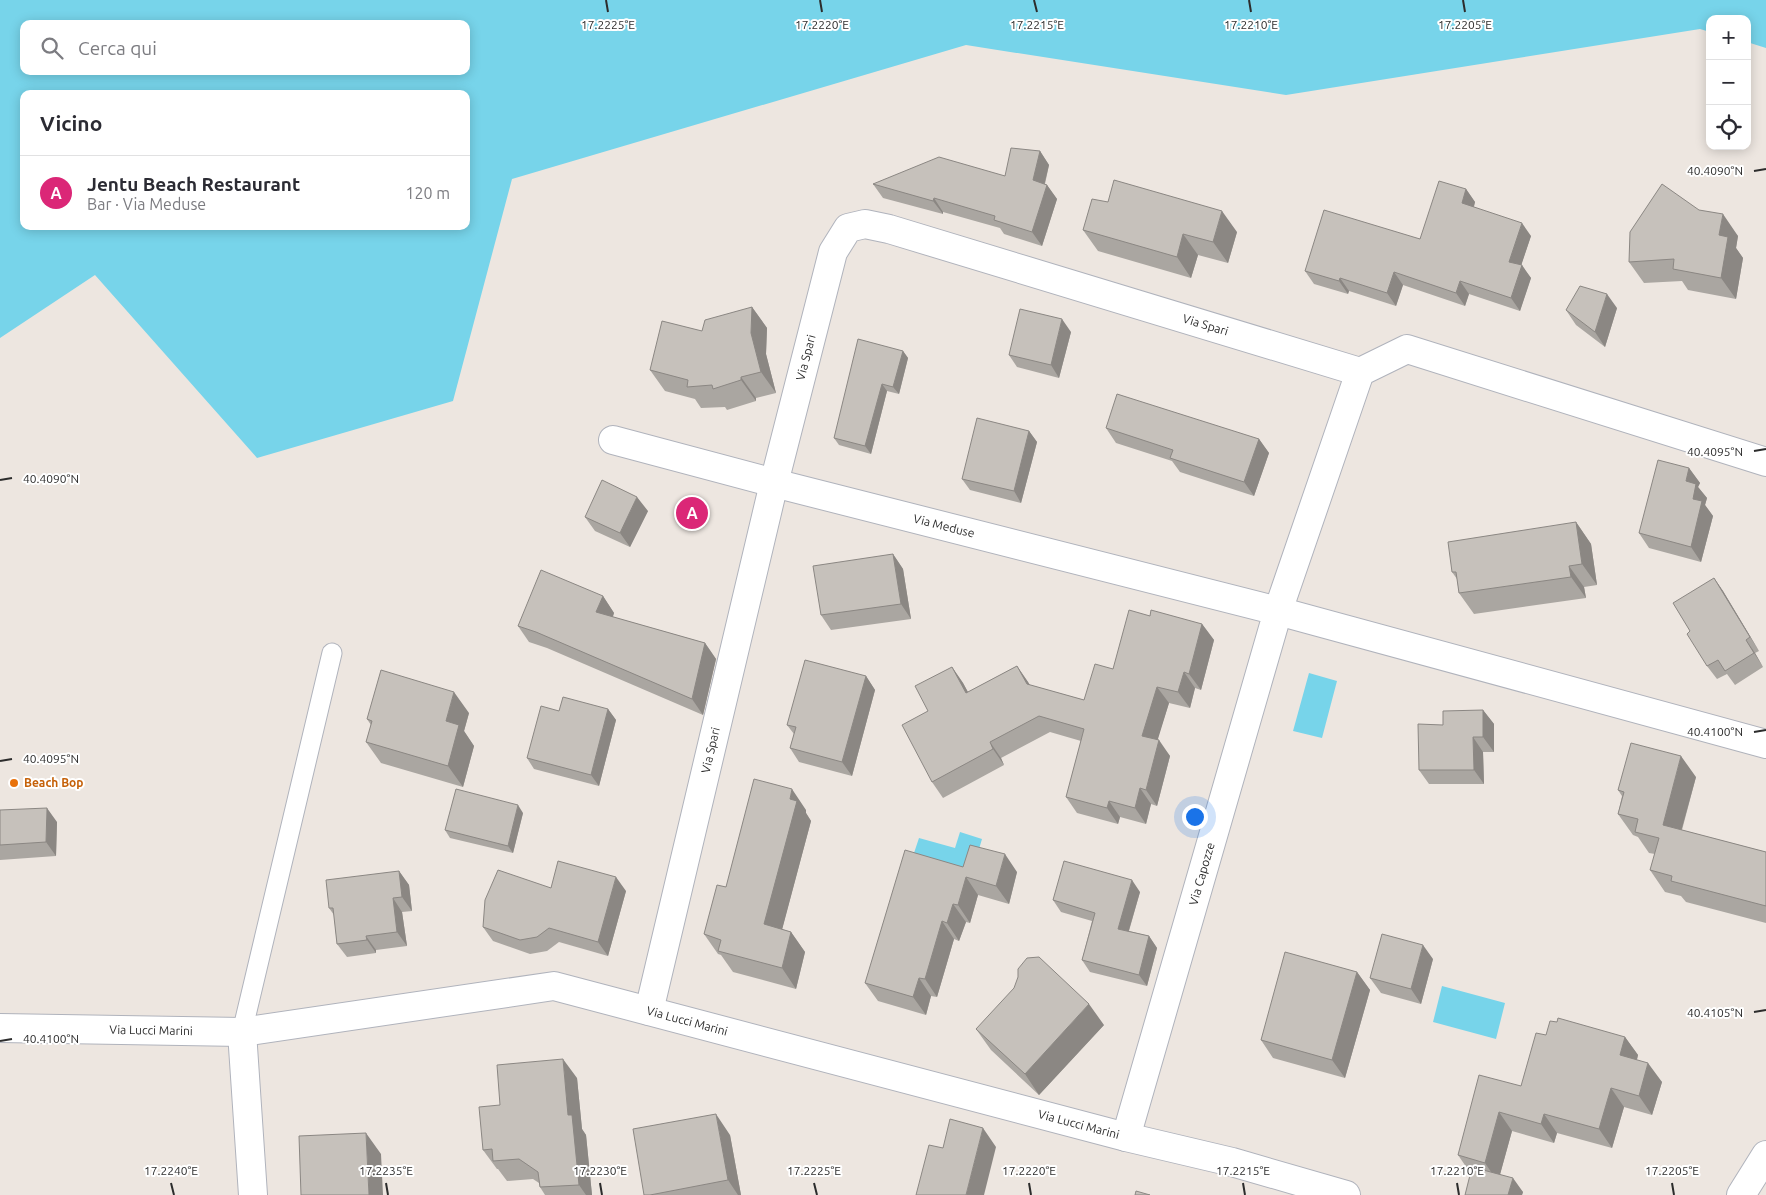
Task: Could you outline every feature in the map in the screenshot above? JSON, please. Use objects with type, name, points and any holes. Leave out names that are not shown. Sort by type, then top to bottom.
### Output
[{"type":"street","name":"Via Spari","points":[[649,1011],[774,483],[833,252],[848,228],[865,224],[899,232],[1360,372]]},
{"type":"street","points":[[1360,372],[1407,350],[1766,462]]},
{"type":"street","name":"Via Capozze","points":[[1126,1138],[1278,611],[1360,372]]},
{"type":"street","name":"Via Meduse","points":[[613,440],[774,483],[1278,611],[1766,744]]},
{"type":"street","name":"Via Lucci Marini","points":[[0,1028],[242,1032],[554,986],[1126,1138],[1232,1162],[1346,1195]]},
{"type":"street","points":[[242,1032],[253,1195]]},
{"type":"street","points":[[1741,1195],[1766,1155]]},
{"type":"lane","points":[[242,1032],[332,653]]},
{"type":"water","points":[[0,0],[1766,0],[1766,48],[1751,43],[1751,15],[1706,15],[1706,31],[1700,29],[1286,95],[966,45],[512,179],[453,401],[257,458],[95,275],[0,338]]},
{"type":"water","points":[[1309,673],[1337,681],[1322,738],[1293,731]]},
{"type":"water","points":[[960,832],[982,839],[969,883],[910,865],[919,838],[955,848]]},
{"type":"water","points":[[1442,986],[1505,1003],[1496,1039],[1433,1022]]},
{"type":"building","points":[[1011,148],[1040,151],[1033,180],[1047,185],[1032,232],[994,220],[995,216],[934,198],[933,201],[873,184],[939,157],[1005,176]]},
{"type":"building","points":[[1114,180],[1222,211],[1213,242],[1183,234],[1177,257],[1083,230],[1092,199],[1108,202]]},
{"type":"building","points":[[1439,181],[1466,189],[1462,203],[1522,223],[1509,262],[1522,265],[1511,298],[1460,281],[1456,293],[1394,272],[1387,293],[1340,278],[1339,281],[1305,271],[1324,210],[1420,239]]},
{"type":"building","points":[[1662,184],[1699,210],[1723,214],[1719,235],[1728,237],[1721,278],[1673,269],[1674,259],[1629,262],[1630,232]]},
{"type":"building","points":[[1580,286],[1607,294],[1595,332],[1566,310]]},
{"type":"building","points":[[752,307],[751,333],[761,372],[741,377],[741,380],[713,389],[712,385],[687,387],[688,380],[650,370],[662,321],[702,331],[705,320]]},
{"type":"building","points":[[1020,309],[1062,319],[1051,365],[1009,355]]},
{"type":"building","points":[[858,339],[903,351],[893,387],[882,384],[865,446],[834,438]]},
{"type":"building","points":[[1117,394],[1259,439],[1244,482],[1170,458],[1173,450],[1106,428]]},
{"type":"building","points":[[977,418],[1029,431],[1014,491],[962,479]]},
{"type":"building","points":[[1658,460],[1689,468],[1686,481],[1696,484],[1693,499],[1702,501],[1691,547],[1639,533]]},
{"type":"building","points":[[602,480],[637,497],[620,533],[585,517]]},
{"type":"building","points":[[1576,522],[1582,564],[1569,566],[1571,577],[1459,593],[1456,572],[1452,572],[1448,542]]},
{"type":"building","points":[[893,554],[901,604],[821,615],[813,566]]},
{"type":"building","points":[[541,570],[603,596],[596,612],[705,643],[692,699],[518,626]]},
{"type":"building","points":[[1714,578],[1750,637],[1746,640],[1754,653],[1725,671],[1718,660],[1707,666],[1687,634],[1690,631],[1673,603]]},
{"type":"building","points":[[1129,610],[1150,616],[1151,610],[1202,624],[1189,674],[1184,672],[1178,692],[1157,687],[1142,736],[1159,740],[1146,790],[1140,788],[1135,808],[1109,801],[1107,808],[1066,797],[1084,729],[1039,716],[990,742],[993,749],[932,782],[902,725],[928,711],[915,686],[952,667],[966,693],[1017,666],[1027,684],[1084,700],[1095,664],[1113,669]]},
{"type":"building","points":[[805,660],[866,676],[842,762],[790,748],[796,727],[787,725]]},
{"type":"building","points":[[381,670],[454,692],[446,721],[459,725],[448,766],[366,742],[372,721],[367,719]]},
{"type":"building","points":[[563,697],[608,709],[591,775],[527,758],[541,706],[559,711]]},
{"type":"building","points":[[1483,710],[1483,737],[1473,737],[1474,770],[1419,770],[1418,724],[1443,725],[1443,711]]},
{"type":"building","points":[[1631,743],[1681,756],[1663,825],[1766,852],[1766,906],[1671,881],[1672,876],[1650,870],[1659,838],[1635,832],[1638,819],[1618,814],[1624,792],[1618,790]]},
{"type":"building","points":[[754,779],[792,789],[790,799],[797,801],[764,924],[791,932],[782,968],[718,951],[721,940],[704,934],[717,885],[726,887]]},
{"type":"building","points":[[456,789],[518,805],[508,846],[445,830]]},
{"type":"building","points":[[47,808],[46,842],[0,845],[0,810]]},
{"type":"building","points":[[970,845],[1005,854],[996,886],[966,877],[958,905],[953,904],[947,923],[942,921],[925,979],[919,978],[913,997],[865,983],[905,850],[963,867]]},
{"type":"building","points":[[558,861],[616,877],[598,942],[549,928],[537,937],[520,940],[483,927],[485,900],[498,870],[551,888]]},
{"type":"building","points":[[1064,861],[1132,880],[1118,929],[1149,936],[1139,975],[1082,960],[1095,913],[1053,900]]},
{"type":"building","points":[[399,871],[402,897],[393,898],[397,932],[366,936],[367,940],[337,944],[333,908],[329,908],[326,880]]},
{"type":"building","points":[[1382,934],[1423,945],[1411,989],[1370,978]]},
{"type":"building","points":[[1285,952],[1357,972],[1332,1060],[1261,1040]]},
{"type":"building","points":[[1039,957],[1089,1004],[1025,1074],[976,1029],[1014,988],[1018,977],[1018,969],[1027,958]]},
{"type":"building","points":[[1558,1018],[1625,1037],[1620,1055],[1648,1063],[1639,1096],[1611,1088],[1599,1129],[1544,1114],[1541,1124],[1499,1112],[1485,1163],[1458,1155],[1479,1075],[1521,1086],[1536,1033],[1546,1035],[1550,1021],[1557,1022]]},
{"type":"building","points":[[563,1059],[568,1115],[572,1115],[579,1185],[540,1187],[538,1172],[519,1159],[493,1161],[492,1149],[483,1150],[479,1107],[500,1105],[497,1065]]},
{"type":"building","points":[[716,1114],[728,1180],[644,1195],[633,1129]]},
{"type":"building","points":[[950,1119],[983,1128],[966,1195],[916,1195],[929,1145],[943,1148]]},
{"type":"building","points":[[366,1133],[369,1195],[301,1195],[299,1136]]},
{"type":"building","points":[[1472,1167],[1513,1178],[1508,1195],[1465,1195]]},
{"type":"building","points":[[1136,1191],[1150,1195],[1135,1195]]},
{"type":"place","name":"Jentu Beach Restaurant","points":[[692,513]]},
{"type":"place","name":"Beach Bop","points":[[14,783]]}]
